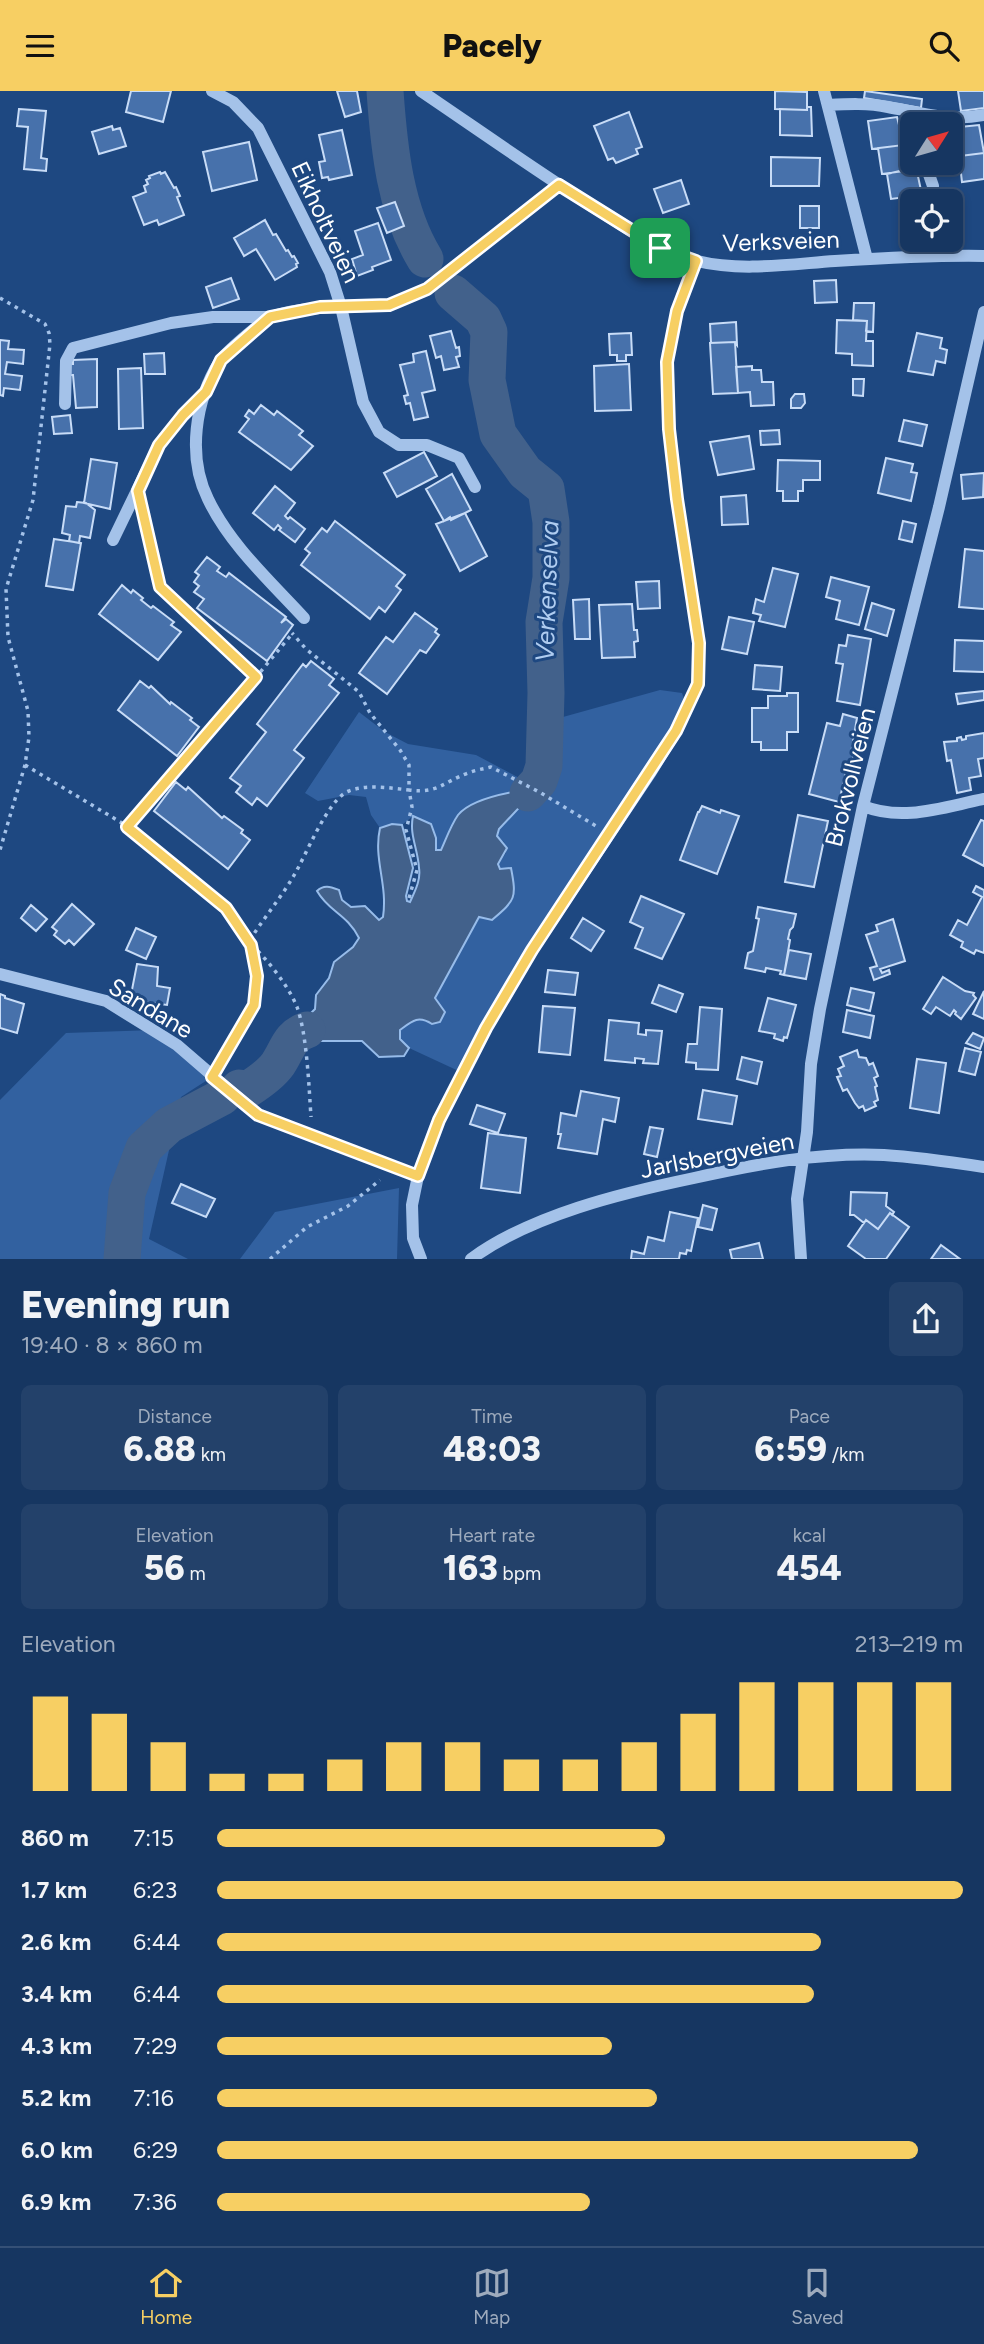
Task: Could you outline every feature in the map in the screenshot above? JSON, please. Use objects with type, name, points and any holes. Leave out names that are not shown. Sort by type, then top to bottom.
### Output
[{"type":"street","name":"Eikholtveien","points":[[212,91],[233,102],[258,128],[330,272],[341,307],[389,305],[427,289],[559,185]]},
{"type":"street","points":[[421,91],[559,185],[660,248],[696,261]]},
{"type":"street","points":[[824,91],[867,259]]},
{"type":"street","points":[[828,105],[858,103],[946,119],[984,115]]},
{"type":"street","points":[[929,175],[933,187]]},
{"type":"street","name":"Verksveien","points":[[421,1259],[412,1238],[411,1225],[418,1176],[439,1120],[486,1028],[532,950],[676,731],[698,684],[699,643],[669,429],[667,362],[677,311],[696,261],[717,265],[757,266],[867,259],[984,256]]},
{"type":"street","points":[[65,404],[66,361],[73,348],[171,323],[212,317],[270,317],[320,307],[341,307],[363,401],[379,432],[399,445],[427,445],[459,458],[475,487]]},
{"type":"street","name":"Brokvollveien","points":[[800,1259],[797,1199],[807,1132],[811,1064],[863,806],[939,507],[984,311]]},
{"type":"street","points":[[270,317],[221,360],[206,392],[197,424],[198,469],[207,498],[232,539],[304,618]]},
{"type":"street","points":[[113,540],[159,445],[206,392]]},
{"type":"street","points":[[863,806],[878,812],[911,814],[984,799]]},
{"type":"street","name":"Sandane","points":[[0,974],[106,1001],[177,1045],[258,1115],[418,1176]]},
{"type":"street","name":"Jarlsbergveien","points":[[471,1259],[528,1227],[596,1202],[734,1169],[803,1158],[883,1155],[984,1167]]},
{"type":"path","points":[[0,298],[45,324],[50,333],[33,500],[6,589],[8,637],[28,711],[29,737],[25,765],[0,850]]},
{"type":"path","points":[[138,491],[160,587],[256,677]]},
{"type":"path","points":[[127,827],[304,618]]},
{"type":"path","points":[[292,633],[306,649],[359,692],[370,713],[409,765],[412,807],[407,830],[417,870],[409,898]]},
{"type":"path","points":[[25,765],[127,827],[226,908],[297,1007],[304,1048],[312,1137]]},
{"type":"path","points":[[212,1077],[254,1005],[257,976],[250,942],[293,878],[310,842],[333,804],[347,791],[381,787],[425,792],[442,787],[468,772],[491,767],[541,793],[608,834]]},
{"type":"path","points":[[270,1259],[307,1227],[348,1206],[395,1167]]},
{"type":"shaded area","points":[[660,690],[682,693],[687,707],[463,1073],[409,1048],[400,1039],[400,1030],[415,1020],[432,1024],[445,1012],[435,999],[479,917],[492,920],[511,869],[500,870],[498,864],[506,853],[504,842],[497,837],[499,829],[530,796],[528,793],[540,777],[545,751],[545,722]]},
{"type":"shaded area","points":[[359,712],[385,732],[408,744],[476,755],[525,781],[524,790],[497,797],[456,817],[441,850],[436,850],[436,838],[413,816],[402,825],[392,824],[380,828],[371,815],[366,797],[349,795],[318,801],[305,793]]},
{"type":"shaded area","points":[[524,790],[531,795],[499,829],[497,836],[507,848],[498,864],[500,869],[511,868],[514,893],[506,908],[492,920],[479,917],[435,998],[445,1012],[440,1022],[432,1024],[415,1020],[400,1030],[400,1039],[409,1048],[404,1056],[379,1057],[362,1041],[308,1041],[305,1019],[315,1009],[316,995],[329,978],[334,962],[353,947],[359,938],[349,923],[327,904],[317,891],[325,887],[339,890],[342,900],[351,907],[365,906],[379,920],[383,917],[384,905],[378,850],[380,828],[392,824],[402,825],[413,868],[406,896],[410,902],[419,872],[412,829],[413,816],[431,824],[436,838],[436,850],[441,850],[453,823],[464,810],[488,798]]},
{"type":"shaded area","points":[[154,1030],[212,1077],[181,1097],[149,1239],[188,1259],[0,1259],[0,1100],[66,1033]]},
{"type":"shaded area","points":[[399,1188],[397,1259],[240,1259],[275,1212]]},
{"type":"building","points":[[131,91],[171,91],[163,122],[126,112]]},
{"type":"building","points":[[337,91],[357,91],[361,112],[345,117]]},
{"type":"building","points":[[775,91],[807,92],[807,110],[775,109]]},
{"type":"building","points":[[865,91],[922,99],[921,108],[864,98]]},
{"type":"building","points":[[958,91],[984,91],[984,108],[961,111]]},
{"type":"building","points":[[807,107],[811,107],[812,136],[780,135],[780,109],[807,110]]},
{"type":"building","points":[[19,109],[46,111],[41,158],[47,159],[46,171],[24,169],[28,127],[17,126]]},
{"type":"building","points":[[629,112],[642,147],[636,149],[638,154],[616,163],[613,158],[608,160],[594,126]]},
{"type":"building","points":[[897,117],[900,146],[872,149],[868,121]]},
{"type":"building","points":[[979,125],[984,153],[963,156],[963,127]]},
{"type":"building","points":[[112,126],[113,130],[120,128],[126,146],[99,154],[92,132]]},
{"type":"building","points":[[342,130],[352,175],[329,180],[328,177],[322,178],[319,162],[325,161],[319,135]]},
{"type":"building","points":[[249,142],[257,180],[212,191],[203,152]]},
{"type":"building","points":[[900,145],[900,172],[882,174],[878,148]]},
{"type":"building","points":[[984,153],[984,179],[962,182],[963,156]]},
{"type":"building","points":[[771,157],[820,158],[819,186],[771,186]]},
{"type":"building","points":[[900,171],[900,175],[918,175],[921,189],[900,189],[900,198],[891,199],[887,174]]},
{"type":"building","points":[[165,172],[174,188],[176,187],[184,215],[159,225],[157,220],[144,225],[133,197],[146,192],[146,180]]},
{"type":"building","points":[[681,180],[689,204],[663,213],[654,189]]},
{"type":"building","points":[[395,202],[404,226],[387,233],[377,208]]},
{"type":"building","points":[[800,206],[819,206],[819,228],[800,228]]},
{"type":"building","points":[[265,220],[273,235],[276,234],[286,251],[294,256],[298,263],[297,267],[275,280],[256,249],[244,256],[234,238]]},
{"type":"building","points":[[378,223],[391,260],[357,276],[352,259],[363,255],[355,231]]},
{"type":"building","points":[[231,278],[239,299],[213,308],[206,287]]},
{"type":"building","points":[[836,280],[837,302],[815,303],[814,281]]},
{"type":"building","points":[[854,303],[874,303],[873,332],[866,331],[867,321],[853,320]]},
{"type":"building","points":[[837,320],[867,321],[866,341],[873,341],[873,366],[852,365],[852,354],[836,353]]},
{"type":"building","points":[[736,322],[737,345],[735,342],[711,343],[710,324]]},
{"type":"building","points":[[451,331],[456,348],[459,347],[460,356],[456,357],[459,367],[444,370],[441,356],[436,358],[430,336]]},
{"type":"building","points":[[631,333],[632,355],[626,355],[626,361],[617,361],[617,355],[610,355],[609,334]]},
{"type":"building","points":[[917,333],[942,338],[940,348],[947,350],[945,363],[936,361],[933,375],[908,371]]},
{"type":"building","points":[[0,340],[9,341],[8,349],[24,350],[23,364],[7,362],[5,374],[22,376],[20,390],[4,388],[3,396],[0,395]]},
{"type":"building","points":[[735,342],[738,393],[713,394],[710,343]]},
{"type":"building","points":[[426,351],[435,390],[422,393],[428,417],[414,420],[410,403],[406,404],[404,396],[408,395],[400,365],[414,362],[413,354]]},
{"type":"building","points":[[164,353],[165,374],[145,374],[144,354]]},
{"type":"building","points":[[97,359],[97,407],[76,408],[70,364],[73,364],[73,360]]},
{"type":"building","points":[[629,364],[631,410],[595,411],[594,366]]},
{"type":"building","points":[[752,366],[752,370],[761,370],[762,382],[773,382],[774,405],[751,406],[750,392],[738,393],[736,367]]},
{"type":"building","points":[[141,368],[143,428],[119,429],[118,369]]},
{"type":"building","points":[[853,379],[864,379],[863,396],[853,395]]},
{"type":"building","points":[[795,394],[804,394],[805,403],[801,408],[791,408],[791,399]]},
{"type":"building","points":[[261,405],[274,415],[277,411],[303,431],[299,435],[313,446],[291,470],[239,432],[249,419],[245,416],[249,410],[254,414]]},
{"type":"building","points":[[70,415],[72,433],[54,434],[52,417]]},
{"type":"building","points":[[904,420],[927,425],[922,446],[899,441]]},
{"type":"building","points":[[779,430],[780,444],[761,445],[760,431]]},
{"type":"building","points":[[749,436],[754,469],[718,475],[710,442]]},
{"type":"building","points":[[424,452],[437,476],[397,497],[384,473]]},
{"type":"building","points":[[886,458],[913,464],[911,472],[917,473],[911,501],[878,493]]},
{"type":"building","points":[[91,459],[117,463],[110,509],[84,503]]},
{"type":"building","points":[[778,460],[820,461],[820,480],[803,480],[803,491],[798,491],[798,501],[783,501],[783,491],[777,491]]},
{"type":"building","points":[[984,473],[983,497],[963,499],[961,475]]},
{"type":"building","points":[[452,474],[471,510],[444,521],[426,489]]},
{"type":"building","points":[[275,486],[295,503],[285,516],[305,529],[295,542],[279,530],[281,528],[278,525],[274,530],[253,513]]},
{"type":"building","points":[[746,495],[748,524],[722,525],[721,497]]},
{"type":"building","points":[[77,502],[86,503],[95,510],[90,538],[80,536],[79,543],[69,541],[70,535],[62,533],[66,506],[76,507]]},
{"type":"building","points":[[465,513],[487,556],[460,571],[436,524]]},
{"type":"building","points":[[335,521],[405,575],[396,586],[401,590],[385,612],[379,607],[370,619],[301,565],[310,553],[305,549],[322,528],[327,532]]},
{"type":"building","points":[[903,521],[916,524],[912,542],[899,539]]},
{"type":"building","points":[[54,539],[81,543],[73,590],[46,586]]},
{"type":"building","points":[[965,549],[984,551],[984,609],[959,607]]},
{"type":"building","points":[[207,557],[220,567],[217,571],[226,577],[229,573],[286,617],[281,623],[286,619],[293,625],[267,661],[197,608],[204,599],[194,592],[199,586],[194,582],[199,575],[195,572]]},
{"type":"building","points":[[773,568],[798,574],[785,627],[759,621],[761,615],[753,613],[756,599],[764,602]]},
{"type":"building","points":[[831,577],[869,587],[859,625],[836,619],[840,601],[826,597]]},
{"type":"building","points":[[659,581],[660,608],[638,609],[636,582]]},
{"type":"building","points":[[122,585],[131,593],[133,590],[151,608],[153,606],[174,622],[171,625],[181,632],[158,660],[99,614]]},
{"type":"building","points":[[589,599],[590,639],[575,639],[573,600]]},
{"type":"building","points":[[872,603],[894,610],[887,636],[865,629]]},
{"type":"building","points":[[632,604],[634,630],[637,630],[638,641],[634,642],[635,657],[602,658],[599,605]]},
{"type":"building","points":[[415,613],[437,629],[435,632],[439,635],[426,653],[420,650],[387,694],[359,673],[386,637],[393,642]]},
{"type":"building","points":[[729,617],[754,622],[747,654],[722,649]]},
{"type":"building","points":[[848,635],[871,639],[860,705],[837,701],[843,664],[836,663],[839,645],[846,646]]},
{"type":"building","points":[[955,640],[984,641],[984,672],[954,671]]},
{"type":"building","points":[[311,661],[334,679],[329,685],[339,693],[294,750],[304,758],[267,806],[257,798],[252,805],[236,792],[241,786],[230,778],[266,732],[257,724],[303,664],[306,667]]},
{"type":"building","points":[[755,665],[782,667],[780,691],[753,689]]},
{"type":"building","points":[[140,681],[149,688],[151,686],[170,704],[171,702],[192,718],[190,720],[199,727],[177,756],[118,710]]},
{"type":"building","points":[[984,691],[984,700],[958,704],[956,694]]},
{"type":"building","points":[[787,693],[798,693],[798,732],[787,732],[787,750],[761,750],[761,742],[752,742],[752,708],[768,708],[768,696],[787,696]]},
{"type":"building","points":[[843,714],[857,718],[851,753],[854,754],[851,765],[848,764],[839,802],[809,794],[827,723],[840,726]]},
{"type":"building","points":[[984,733],[984,758],[978,759],[981,776],[969,778],[971,790],[957,793],[951,760],[947,761],[944,742]]},
{"type":"building","points":[[176,782],[186,790],[188,787],[222,818],[224,816],[243,830],[241,833],[250,840],[228,869],[154,811]]},
{"type":"building","points":[[702,806],[739,816],[717,874],[680,860]]},
{"type":"building","points":[[798,815],[828,821],[814,887],[785,882]]},
{"type":"building","points":[[981,820],[984,821],[984,866],[963,855]]},
{"type":"building","points":[[976,886],[984,890],[984,953],[976,950],[974,954],[961,947],[963,942],[950,935],[958,920],[967,925],[982,897],[973,892]]},
{"type":"building","points":[[641,896],[684,914],[662,959],[635,948],[643,928],[630,922]]},
{"type":"building","points":[[72,904],[94,924],[74,945],[69,940],[65,944],[54,935],[57,931],[52,927]]},
{"type":"building","points":[[31,905],[47,919],[36,931],[21,918]]},
{"type":"building","points":[[758,907],[796,914],[788,939],[784,975],[780,974],[781,971],[766,968],[765,972],[745,968],[748,953],[753,951],[759,919],[756,918]]},
{"type":"building","points":[[583,918],[604,931],[591,951],[571,938]]},
{"type":"building","points":[[893,919],[905,961],[880,969],[882,973],[889,970],[890,974],[874,980],[870,968],[877,966],[866,935],[878,931],[876,925]]},
{"type":"building","points":[[136,928],[156,937],[146,959],[126,950]]},
{"type":"building","points":[[789,950],[811,954],[806,979],[784,975]]},
{"type":"building","points":[[137,964],[158,967],[157,986],[170,988],[167,1005],[130,1000]]},
{"type":"building","points":[[548,970],[578,973],[575,995],[545,992]]},
{"type":"building","points":[[943,977],[965,991],[974,993],[976,998],[961,1019],[954,1010],[950,1016],[936,1007],[931,1014],[923,1009]]},
{"type":"building","points":[[659,985],[683,994],[676,1012],[652,1003]]},
{"type":"building","points":[[851,988],[874,993],[870,1011],[847,1005]]},
{"type":"building","points":[[984,991],[984,1019],[973,1014]]},
{"type":"building","points":[[0,994],[24,1004],[17,1033],[0,1028]]},
{"type":"building","points":[[768,998],[796,1005],[787,1038],[784,1037],[783,1041],[774,1038],[775,1034],[759,1031]]},
{"type":"building","points":[[543,1006],[575,1008],[570,1055],[539,1052]]},
{"type":"building","points":[[700,1007],[722,1009],[718,1070],[696,1069],[696,1063],[686,1062],[688,1044],[697,1044]]},
{"type":"building","points":[[847,1010],[874,1016],[870,1038],[843,1032]]},
{"type":"building","points":[[609,1020],[639,1023],[638,1034],[646,1035],[646,1030],[662,1031],[658,1064],[643,1063],[644,1059],[635,1058],[635,1063],[605,1060]]},
{"type":"building","points":[[973,1033],[984,1038],[980,1049],[966,1043]]},
{"type":"building","points":[[965,1048],[981,1052],[975,1075],[959,1071]]},
{"type":"building","points":[[857,1050],[859,1057],[866,1058],[869,1065],[873,1063],[878,1076],[874,1078],[878,1100],[874,1102],[876,1106],[865,1111],[863,1106],[859,1108],[847,1089],[843,1091],[837,1077],[841,1076],[838,1069],[844,1066],[840,1057]]},
{"type":"building","points":[[742,1057],[762,1062],[757,1084],[737,1079]]},
{"type":"building","points":[[917,1059],[946,1063],[939,1113],[910,1108]]},
{"type":"building","points":[[703,1090],[737,1096],[732,1124],[698,1119]]},
{"type":"building","points":[[581,1091],[619,1098],[615,1122],[603,1119],[597,1154],[558,1148],[561,1113],[576,1116]]},
{"type":"building","points":[[477,1105],[505,1114],[498,1133],[470,1124]]},
{"type":"building","points":[[650,1127],[663,1129],[657,1157],[644,1154]]},
{"type":"building","points":[[488,1133],[526,1138],[520,1193],[481,1188]]},
{"type":"building","points":[[181,1184],[215,1199],[206,1217],[172,1203]]},
{"type":"building","points":[[851,1192],[887,1193],[886,1206],[894,1212],[892,1215],[890,1213],[878,1229],[866,1220],[864,1223],[850,1215]]},
{"type":"building","points":[[703,1205],[717,1209],[712,1230],[698,1227]]},
{"type":"building","points":[[670,1212],[698,1218],[691,1251],[680,1253],[679,1259],[631,1259],[632,1251],[644,1254],[648,1237],[664,1241]]},
{"type":"building","points":[[890,1213],[909,1227],[886,1259],[866,1259],[848,1246],[866,1220],[878,1229]]},
{"type":"building","points":[[759,1243],[763,1259],[732,1259],[730,1250]]},
{"type":"building","points":[[941,1245],[960,1259],[931,1259]]},
{"type":"waterway","name":"Verkenselva","points":[[385,91],[395,178],[407,220],[425,259]]},
{"type":"waterway","name":"Verkenselva","points":[[453,293],[483,319],[489,332],[487,380],[498,434],[525,472],[546,489],[551,522],[551,578],[544,622],[544,766],[539,781],[528,793]]},
{"type":"waterway","points":[[239,1088],[247,1090],[268,1075],[293,1039],[307,1030]]},
{"type":"waterway","name":"Verkenselva","points":[[122,1259],[127,1193],[144,1148],[169,1125],[222,1097]]},
{"type":"route","points":[[559,185],[660,248],[696,261],[677,311],[667,362],[669,429],[699,643],[698,684],[676,731],[651,772],[532,950],[486,1028],[439,1120],[418,1176],[258,1115],[212,1077],[254,1005],[257,976],[250,940],[226,908],[127,827],[256,677],[160,587],[138,491],[159,445],[206,392],[221,360],[270,317],[320,307],[389,305],[427,289],[559,185]]}]
